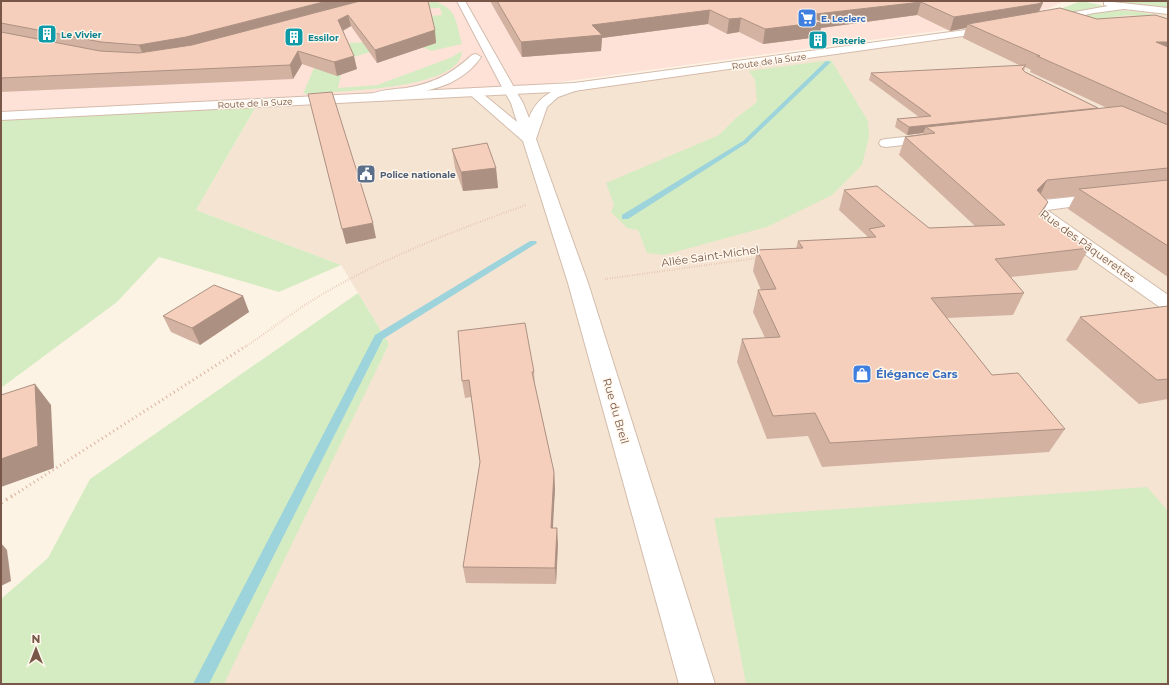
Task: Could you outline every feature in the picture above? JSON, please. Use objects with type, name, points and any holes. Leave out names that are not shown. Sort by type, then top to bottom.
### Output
[{"type":"main road","points":[[461,1],[472,24],[476,57],[476,62],[467,80],[473,92],[529,139],[540,105],[561,91],[574,87]]},
{"type":"main road","points":[[1098,1],[1165,12]]},
{"type":"main road","points":[[1065,5],[1035,18],[1122,6]]},
{"type":"main road","name":"Rue du Breil","points":[[472,24],[517,104],[529,139],[578,283],[697,684]]},
{"type":"main road","name":"Route de la Suze","points":[[1,116],[509,89],[1005,24],[940,38],[574,87],[509,89]]},
{"type":"main road","points":[[362,98],[407,91],[445,81],[456,75],[476,57]]},
{"type":"main road","points":[[886,143],[949,136]]},
{"type":"main road","name":"Rue des Pâquerettes","points":[[1114,198],[1044,205],[1037,210],[1047,219],[1168,304]]},
{"type":"path","points":[[1,503],[216,367],[327,291],[377,265],[472,224],[521,207],[549,200]]},
{"type":"path","name":"Allée Saint-Michel","points":[[578,283],[758,258]]},
{"type":"shaded area","points":[[1,1],[1064,1],[1050,8],[989,24],[509,89],[1,116]]},
{"type":"shaded area","points":[[1121,10],[1168,14],[1168,684],[215,684],[389,344],[341,265],[196,210],[258,103],[574,87]]},
{"type":"green space","points":[[1081,1],[1105,6],[1051,16],[1055,11]]},
{"type":"green space","points":[[1105,1],[1168,1],[1168,9],[1117,4]]},
{"type":"green space","points":[[436,2],[443,5],[452,13],[457,24],[462,44],[431,51],[409,41],[353,57],[356,59],[324,69],[335,75],[341,75],[338,88],[377,85],[450,58],[462,51],[456,64],[441,74],[419,81],[366,90],[303,94],[324,44],[393,41],[431,16],[442,15],[440,8],[378,10]]},
{"type":"green space","points":[[1113,10],[1141,12],[1168,18],[1128,15],[1075,22],[1079,16]]},
{"type":"green space","points":[[831,60],[868,121],[869,137],[862,165],[832,195],[767,227],[664,255],[647,253],[638,230],[627,228],[611,212],[614,205],[606,183],[719,135],[736,118],[757,102],[755,80],[749,71]]},
{"type":"green space","points":[[258,103],[196,210],[341,265],[279,292],[159,257],[117,302],[1,388],[1,116]]},
{"type":"green space","points":[[358,293],[389,344],[224,684],[1,684],[1,599],[48,558],[90,479]]},
{"type":"green space","points":[[1147,487],[1168,511],[1168,684],[746,684],[714,518]]},
{"type":"building","points":[[1,1],[327,1],[186,37],[139,45],[101,42],[1,23]]},
{"type":"building","points":[[360,1],[428,1],[435,30],[375,50],[348,15],[338,20],[354,56],[334,62],[298,51],[290,65],[1,78],[1,32],[100,51],[139,53],[192,45]]},
{"type":"building","points":[[497,1],[1037,1],[1043,3],[954,17],[921,2],[807,15],[823,22],[765,29],[741,18],[729,19],[710,10],[592,25],[602,35],[521,42]]},
{"type":"building","points":[[1060,8],[1097,19],[1155,15],[1168,19],[1168,42],[1156,42],[1168,47],[1168,114],[968,24]]},
{"type":"building","points":[[1026,65],[1022,69],[1025,72],[1098,108],[909,127],[897,119],[931,116],[871,73]]},
{"type":"building","points":[[332,92],[373,223],[342,229],[308,94]]},
{"type":"building","points":[[1122,106],[1168,125],[1168,168],[1047,180],[1037,190],[1048,202],[1039,215],[1089,248],[995,259],[1024,293],[931,298],[992,375],[1018,373],[1065,429],[830,443],[815,413],[773,416],[742,339],[780,337],[758,290],[776,289],[757,250],[803,248],[798,241],[876,237],[869,229],[885,226],[844,190],[877,186],[929,228],[1005,225],[905,137],[935,133],[926,127]]},
{"type":"building","points":[[487,143],[496,168],[461,172],[452,149]]},
{"type":"building","points":[[1168,180],[1168,246],[1079,189]]},
{"type":"building","points":[[214,285],[243,296],[192,328],[163,316]]},
{"type":"building","points":[[1168,306],[1168,379],[1157,380],[1080,317]]},
{"type":"building","points":[[525,323],[534,372],[532,372],[554,472],[551,528],[557,528],[555,568],[463,567],[480,462],[469,380],[462,381],[458,331]]},
{"type":"building","points":[[35,384],[38,446],[1,459],[1,395]]},
{"type":"waterway","points":[[625,217],[745,142],[828,62]]},
{"type":"waterway","points":[[201,684],[379,337],[533,243]]},
{"type":"place","name":"E. Leclerc","points":[[807,18]]},
{"type":"place","name":"Le Vivier","points":[[47,34]]},
{"type":"place","name":"Essilor","points":[[294,37]]},
{"type":"place","name":"Raterie","points":[[818,40]]},
{"type":"place","name":"Police nationale","points":[[366,174]]},
{"type":"place","name":"Élégance Cars","points":[[862,374]]}]
